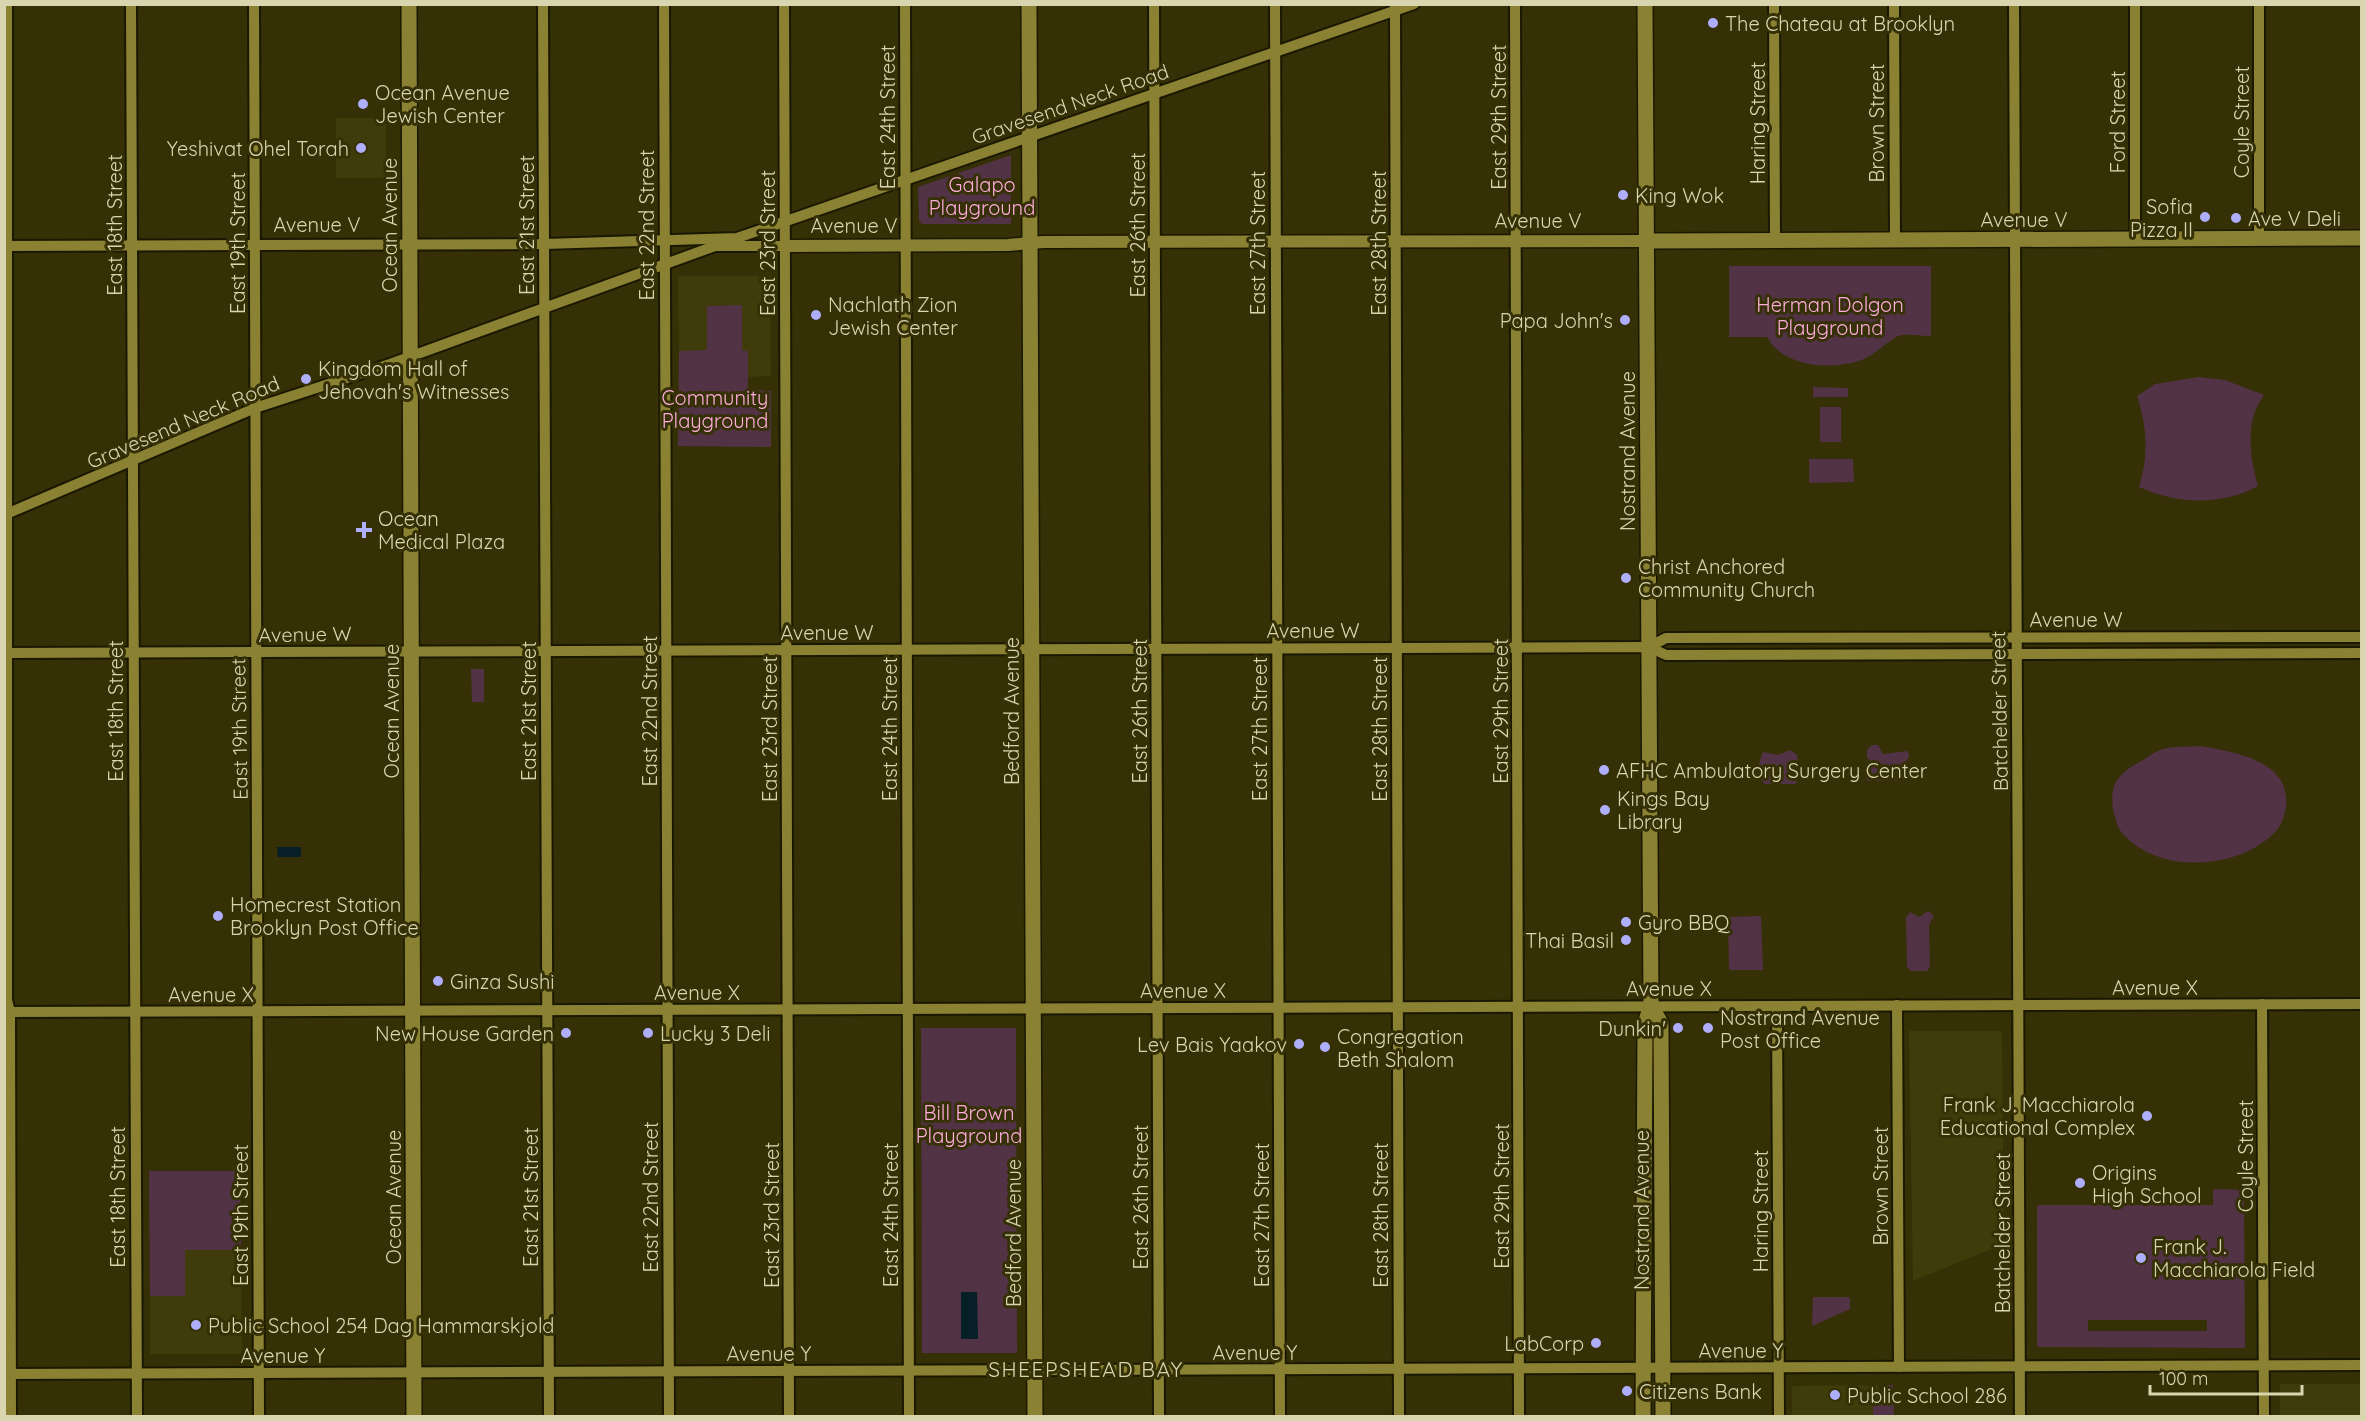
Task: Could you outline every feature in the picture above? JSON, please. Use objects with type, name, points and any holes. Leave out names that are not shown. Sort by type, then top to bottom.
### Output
[{"type":"main road","name":"Ocean Avenue","points":[[409,4],[414,1416]]},
{"type":"main road","name":"Bedford Avenue","points":[[1029,4],[1035,1416]]},
{"type":"main road","name":"Nostrand Avenue","points":[[1643,1416],[1645,1023],[1651,1006],[1645,4]]},
{"type":"main road","name":"Avenue V","points":[[1646,241],[2361,238]]},
{"type":"main road","name":"Nostrand Avenue","points":[[1651,1006],[1661,1023],[1663,1416]]},
{"type":"street","points":[[7,4],[8,1374],[11,1416]]},
{"type":"street","name":"East 18th Street","points":[[131,4],[137,1416]]},
{"type":"street","name":"East 19th Street","points":[[254,4],[259,1416]]},
{"type":"street","name":"East 21st Street","points":[[543,4],[549,1416]]},
{"type":"street","name":"East 22nd Street","points":[[664,4],[669,1416]]},
{"type":"street","name":"East 23rd Street","points":[[784,4],[789,1416]]},
{"type":"street","name":"East 24th Street","points":[[904,4],[909,1416]]},
{"type":"street","name":"East 26th Street","points":[[1154,4],[1159,1416]]},
{"type":"street","name":"East 27th Street","points":[[1275,4],[1280,1416]]},
{"type":"street","name":"Gravesend Neck Road","points":[[737,238],[1275,53],[1395,8],[1414,4]]},
{"type":"street","name":"East 29th Street","points":[[1515,4],[1519,1416]]},
{"type":"street","name":"Haring Street","points":[[1774,4],[1775,241]]},
{"type":"street","name":"Brown Street","points":[[1894,4],[1895,240]]},
{"type":"street","name":"Batchelder Street","points":[[2014,4],[2020,1416]]},
{"type":"street","name":"Ford Street","points":[[2134,4],[2135,239]]},
{"type":"street","name":"Coyle Street","points":[[2259,4],[2259,238]]},
{"type":"street","name":"East 28th Street","points":[[1395,8],[1399,1416]]},
{"type":"street","name":"Avenue V","points":[[6,246],[544,244],[737,238]]},
{"type":"street","name":"Avenue V","points":[[715,246],[1008,245],[1030,242],[1646,241]]},
{"type":"street","name":"Gravesend Neck Road","points":[[6,514],[255,408],[411,356],[715,246]]},
{"type":"street","name":"Avenue W","points":[[1649,647],[1666,638],[2361,637]]},
{"type":"street","name":"Avenue W","points":[[7,653],[1649,647],[1666,655],[2361,653]]},
{"type":"street","name":"Coyle Street","points":[[2262,1004],[2264,1416]]},
{"type":"street","name":"Avenue X","points":[[7,1012],[2361,1004]]},
{"type":"street","name":"Brown Street","points":[[1897,1005],[1899,1367]]},
{"type":"street","name":"Haring Street","points":[[1777,1006],[1779,1416]]},
{"type":"street","name":"Avenue Y","points":[[8,1374],[2361,1365]]},
{"type":"shaded area","name":"Yeshivat Ohel Torah","points":[[336,118],[386,118],[386,178],[336,178]]},
{"type":"shaded area","points":[[678,276],[770,276],[771,376],[748,377],[748,351],[742,351],[741,305],[707,351],[679,351]]},
{"type":"shaded area","points":[[1909,1031],[2002,1031],[2004,1244],[1913,1281]]},
{"type":"shaded area","name":"Public School 254 Dag Hammarskjold","points":[[184,1250],[241,1250],[242,1354],[150,1354],[150,1296],[185,1296]]},
{"type":"shaded area","points":[[2280,1384],[2361,1384],[2361,1416],[2280,1416]]},
{"type":"shaded area","name":"Public School 286","points":[[1878,1385],[1878,1404],[1873,1404],[1873,1416],[1792,1416],[1792,1386]]},
{"type":"green space","name":"Galapo Playground","points":[[1011,155],[1011,224],[922,224],[919,221],[918,187]]},
{"type":"green space","name":"Herman Dolgon Playground","points":[[1729,266],[1931,266],[1931,336],[1898,336],[1868,357],[1852,363],[1825,365],[1797,361],[1775,347],[1767,337],[1729,337]]},
{"type":"green space","name":"Community Playground","points":[[742,305],[742,350],[748,351],[748,390],[771,391],[771,447],[678,446],[679,351],[707,350],[707,306]]},
{"type":"green space","points":[[2199,377],[2225,380],[2264,395],[2254,416],[2250,439],[2258,486],[2214,500],[2168,497],[2139,487],[2146,441],[2137,396],[2155,384]]},
{"type":"green space","points":[[1813,387],[1848,388],[1848,397],[1813,397]]},
{"type":"green space","points":[[1820,407],[1841,407],[1841,442],[1820,442]]},
{"type":"green space","points":[[1809,459],[1853,459],[1854,482],[1809,483]]},
{"type":"green space","points":[[471,669],[484,669],[484,702],[472,702]]},
{"type":"green space","points":[[1872,745],[1878,745],[1883,754],[1908,751],[1909,756],[1904,767],[1911,780],[1867,781],[1867,775],[1873,766],[1867,757],[1867,750]]},
{"type":"green space","points":[[2200,746],[2228,751],[2258,761],[2270,769],[2279,778],[2285,791],[2286,807],[2281,824],[2272,836],[2262,843],[2229,858],[2210,862],[2191,862],[2153,855],[2137,846],[2119,829],[2112,799],[2115,784],[2128,769],[2158,751],[2172,747]]},
{"type":"green space","points":[[1790,750],[1797,755],[1799,771],[1796,784],[1764,784],[1757,770],[1763,752],[1778,755]]},
{"type":"green space","points":[[1928,911],[1934,916],[1929,925],[1930,966],[1927,971],[1911,971],[1907,967],[1906,918],[1910,912],[1919,917]]},
{"type":"green space","points":[[1761,916],[1763,970],[1729,970],[1728,917]]},
{"type":"green space","name":"Bill Brown Playground","points":[[921,1028],[1016,1028],[1017,1353],[922,1353]]},
{"type":"green space","points":[[149,1171],[240,1171],[241,1250],[185,1250],[185,1296],[150,1296]]},
{"type":"green space","name":"Frank J. Macchiarola Field","points":[[2213,1189],[2244,1190],[2245,1348],[2037,1347],[2037,1205],[2213,1205]],"holes":[[[2088,1320],[2207,1320],[2207,1331],[2088,1331]]]},
{"type":"green space","points":[[1813,1297],[1850,1297],[1850,1309],[1812,1326]]},
{"type":"green space","points":[[1883,1385],[1893,1385],[1894,1416],[1873,1416],[1873,1404],[1883,1403]]},
{"type":"water","points":[[277,847],[301,847],[301,857],[278,857]]},
{"type":"water","points":[[961,1292],[977,1292],[978,1339],[961,1339]]},
{"type":"place","name":"The Chateau at Brooklyn","points":[[1713,23]]},
{"type":"place","name":"Ocean Avenue Jewish Center","points":[[363,104]]},
{"type":"place","name":"Yeshivat Ohel Torah","points":[[361,148]]},
{"type":"place","name":"King Wok","points":[[1623,195]]},
{"type":"place","name":"Sofia Pizza II","points":[[2205,217]]},
{"type":"place","name":"Ave V Deli","points":[[2236,218]]},
{"type":"place","name":"Nachlath Zion Jewish Center","points":[[816,315]]},
{"type":"place","name":"Papa John's","points":[[1625,320]]},
{"type":"place","name":"Kingdom Hall of Jehovah's Witnesses","points":[[306,379]]},
{"type":"place","name":"Ocean Medical Plaza","points":[[364,530]]},
{"type":"place","name":"Christ Anchored Community Church","points":[[1626,578]]},
{"type":"place","name":"AFHC Ambulatory Surgery Center","points":[[1604,770]]},
{"type":"place","name":"Kings Bay Library","points":[[1605,810]]},
{"type":"place","name":"Homecrest Station Brooklyn Post Office","points":[[218,916]]},
{"type":"place","name":"Gyro BBQ","points":[[1626,922]]},
{"type":"place","name":"Thai Basil","points":[[1626,940]]},
{"type":"place","name":"Ginza Sushi","points":[[438,981]]},
{"type":"place","name":"Dunkin'","points":[[1678,1028]]},
{"type":"place","name":"Nostrand Avenue Post Office","points":[[1708,1028]]},
{"type":"place","name":"New House Garden","points":[[566,1033]]},
{"type":"place","name":"Lucky 3 Deli","points":[[648,1033]]},
{"type":"place","name":"Lev Bais Yaakov","points":[[1299,1044]]},
{"type":"place","name":"Congregation Beth Shalom","points":[[1325,1047]]},
{"type":"place","name":"Frank J. Macchiarola Educational Complex","points":[[2147,1116]]},
{"type":"place","name":"Origins High School","points":[[2080,1183]]},
{"type":"place","name":"Frank J. Macchiarola Field","points":[[2141,1258]]},
{"type":"place","name":"Public School 254 Dag Hammarskjold","points":[[196,1325]]},
{"type":"place","name":"LabCorp","points":[[1596,1343]]},
{"type":"place","name":"Citizens Bank","points":[[1627,1391]]},
{"type":"place","name":"Public School 286","points":[[1835,1395]]},
{"type":"district","name":"SHEEPSHEAD BAY","points":[[1086,1369]]}]
